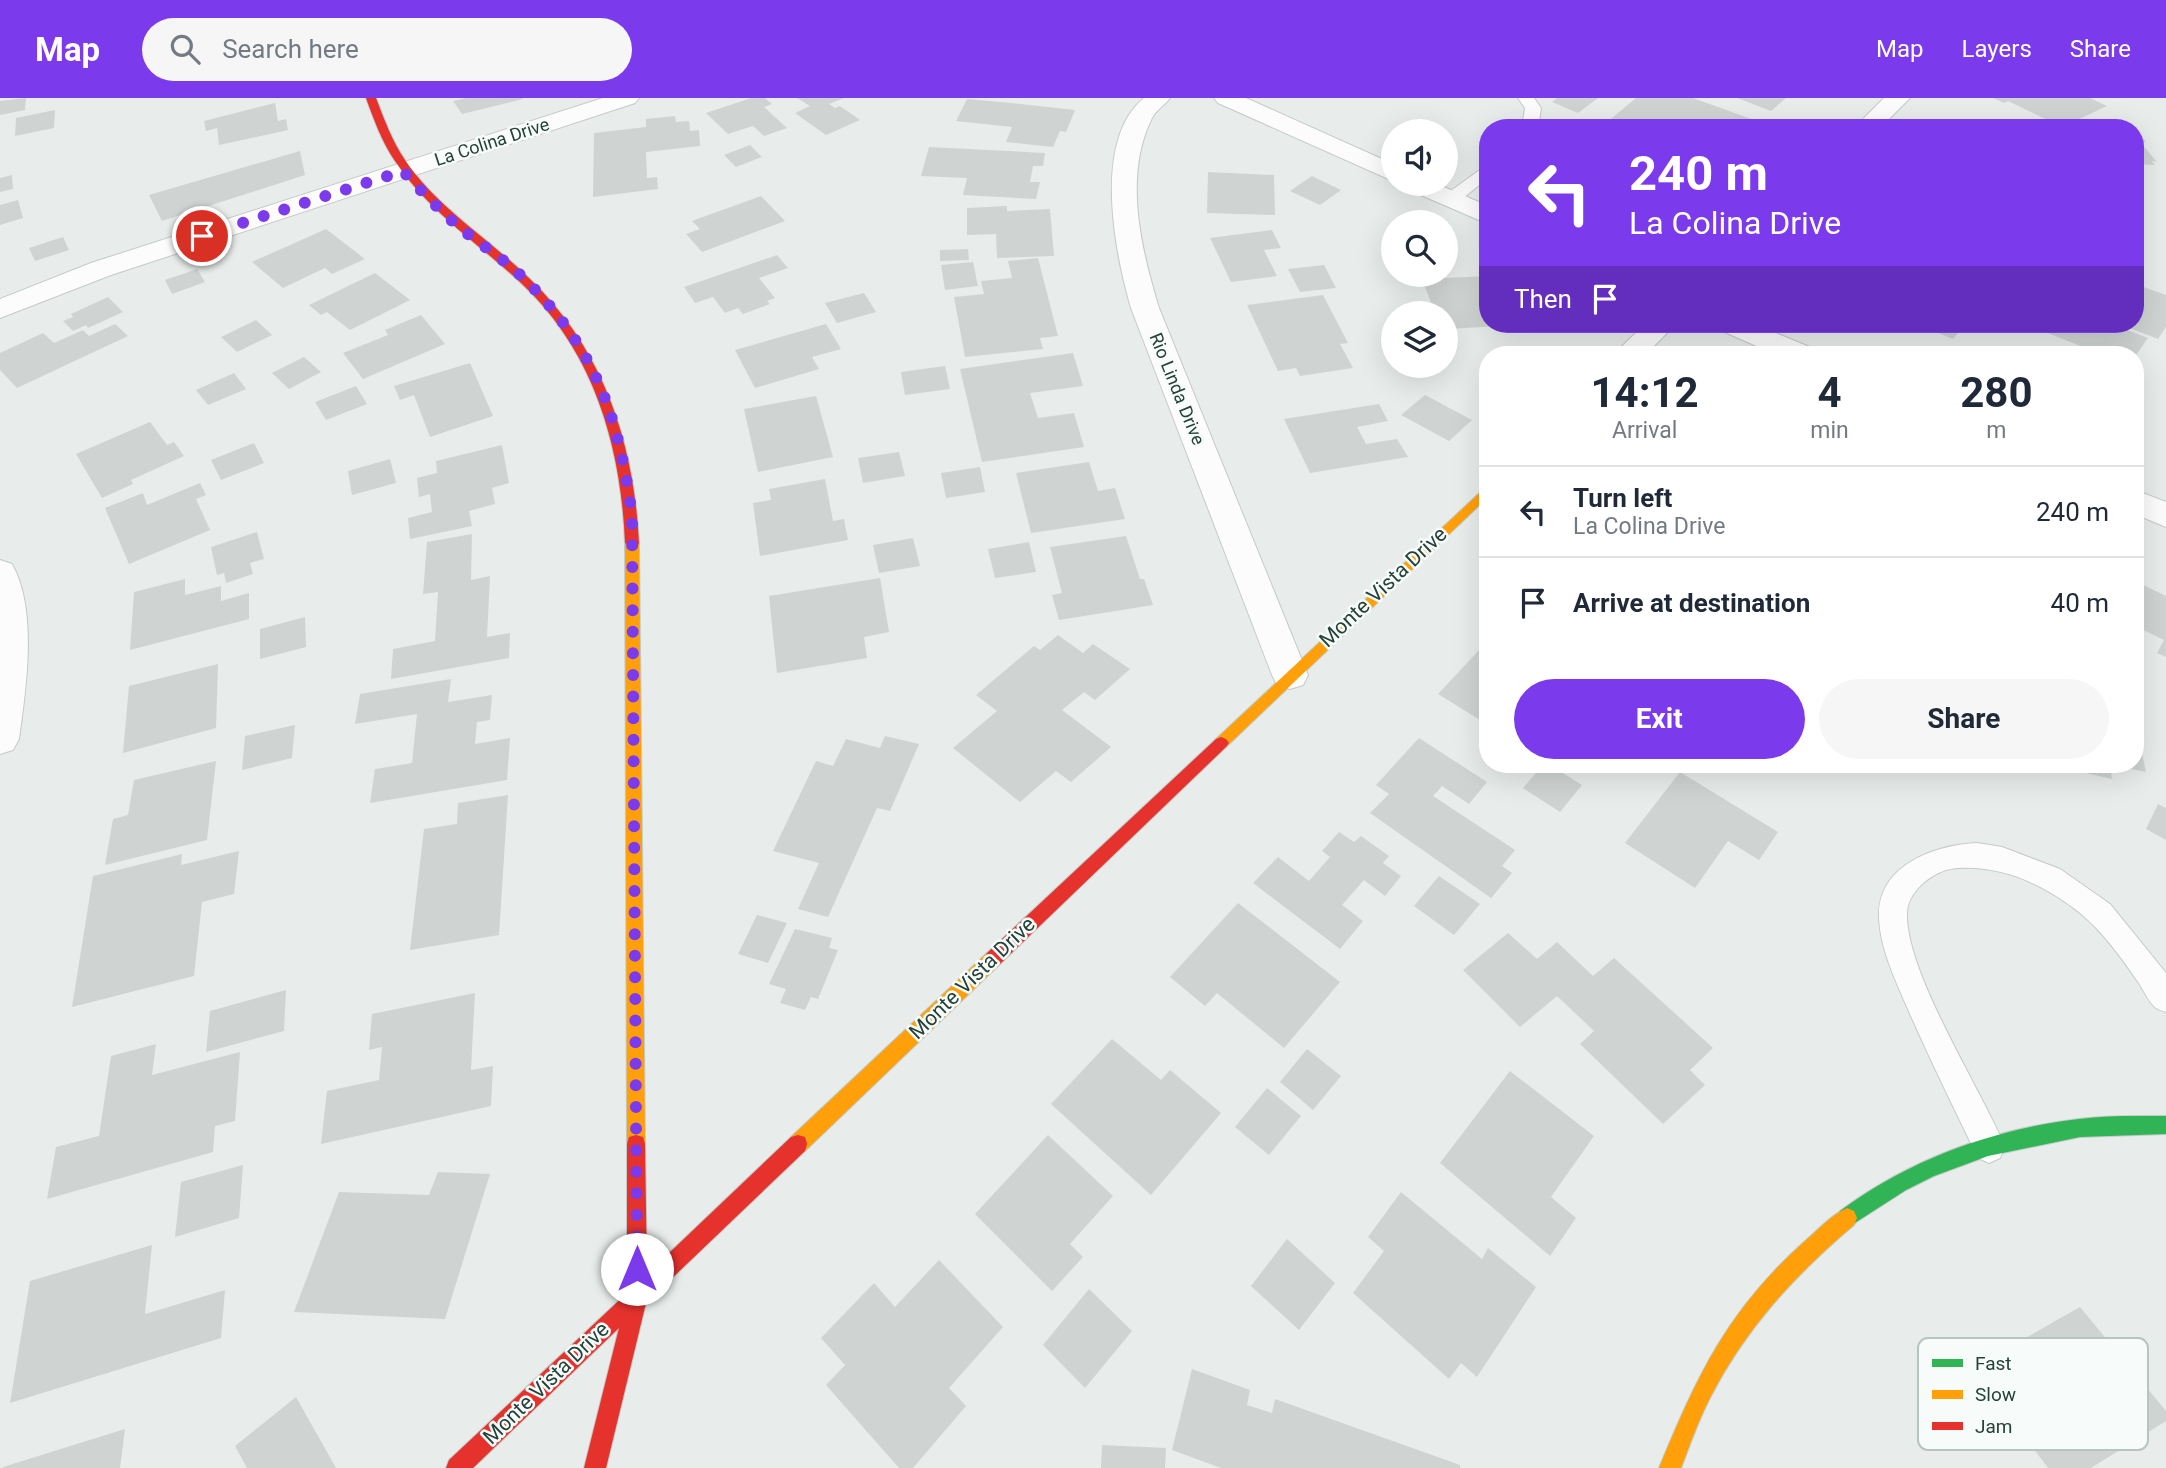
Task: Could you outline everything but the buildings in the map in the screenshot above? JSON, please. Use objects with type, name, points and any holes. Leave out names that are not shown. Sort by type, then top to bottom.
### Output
[{"type":"street","points":[[371,98],[384,138],[403,171],[433,205],[514,269],[552,308],[584,353],[608,404],[623,452],[632,516],[637,1297],[594,1468]]},
{"type":"street","name":"La Colina Drive","points":[[0,309],[101,269],[627,98]]},
{"type":"street","name":"Rio Linda Drive","points":[[1158,98],[1142,113],[1131,145],[1125,180],[1124,217],[1131,264],[1145,308],[1290,676]]},
{"type":"street","points":[[1226,98],[1381,168]]},
{"type":"street","points":[[1876,119],[1898,98]]},
{"type":"street","points":[[1444,196],[1479,212]]},
{"type":"street","points":[[1638,346],[1651,333]]},
{"type":"street","points":[[1751,333],[1781,346]]},
{"type":"street","name":"Monte Vista Drive","points":[[457,1468],[1479,498]]},
{"type":"street","points":[[2144,505],[2166,515]]},
{"type":"street","points":[[0,573],[8,604],[10,672],[0,739]]},
{"type":"street","points":[[1670,1468],[1680,1436],[1733,1334],[1791,1262],[1858,1207],[1942,1161],[2035,1133],[2125,1123],[2166,1125]]},
{"type":"lane","points":[[1451,199],[1479,176]]},
{"type":"lane","points":[[1989,1147],[1903,959],[1893,915],[1902,886],[1926,862],[1961,852],[1996,857],[2041,875],[2090,904],[2145,966],[2166,998]]},
{"type":"traffic: fast","points":[[1847,1218],[1899,1183],[1927,1169],[1988,1147],[2050,1132],[2080,1128],[2166,1125]]},
{"type":"traffic: slow","points":[[1221,743],[1479,498]]},
{"type":"traffic: slow","points":[[632,543],[636,1144]]},
{"type":"traffic: slow","points":[[798,1144],[993,959]]},
{"type":"traffic: slow","points":[[1670,1468],[1698,1399],[1732,1339],[1784,1275],[1847,1218]]},
{"type":"traffic: jam","points":[[371,98],[383,131],[398,159],[415,182],[455,221],[527,282],[552,308],[573,337],[606,401],[617,436],[625,471],[632,543]]},
{"type":"traffic: jam","points":[[993,959],[1221,743]]},
{"type":"traffic: jam","points":[[595,1468],[637,1297],[636,1144]]},
{"type":"traffic: jam","points":[[457,1468],[798,1144]]},
{"type":"route","points":[[202,236],[403,171],[433,205],[514,269],[552,308],[584,353],[608,404],[623,452],[632,516],[637,1269]]}]
